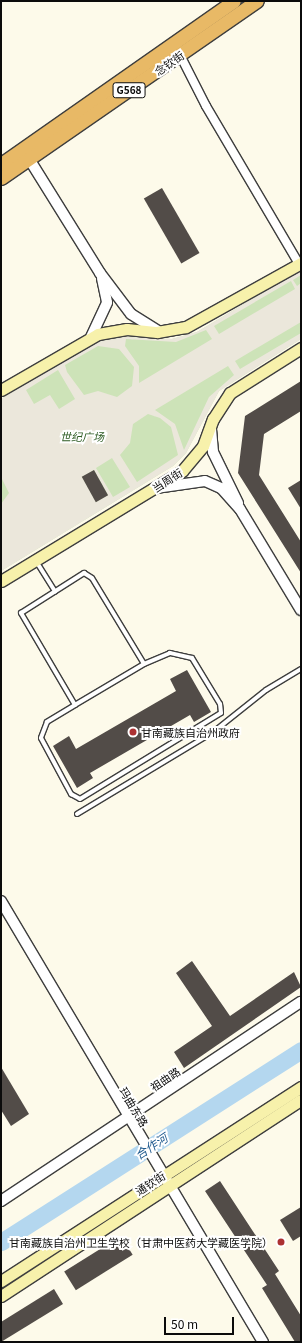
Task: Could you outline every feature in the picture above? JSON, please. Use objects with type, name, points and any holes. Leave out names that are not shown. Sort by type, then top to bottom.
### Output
[{"type":"highway","name":"念钦街","points":[[1,178],[26,154],[234,1]]},
{"type":"highway","name":"念钦街","points":[[1,164],[26,154],[180,55],[257,1]]},
{"type":"main road","points":[[1,390],[91,337],[118,329],[159,332],[201,320],[300,263]]},
{"type":"main road","name":"当周街","points":[[1,581],[156,488],[190,464],[203,446],[212,424],[230,393],[301,348]]},
{"type":"main road","name":"通钦街","points":[[1,1281],[162,1175],[301,1087]]},
{"type":"main road","points":[[1,1296],[162,1175],[301,1100]]},
{"type":"street","points":[[180,55],[206,106],[300,263]]},
{"type":"street","points":[[26,154],[100,273],[131,314],[159,332]]},
{"type":"street","points":[[91,337],[107,302],[100,273]]},
{"type":"street","points":[[212,424],[213,452],[240,509],[301,610]]},
{"type":"street","points":[[156,488],[212,483],[240,509]]},
{"type":"street","name":"玛曲东路","points":[[1,901],[129,1122],[263,1342]]},
{"type":"street","name":"祖曲路","points":[[1,1201],[129,1122],[301,1002]]},
{"type":"lane","points":[[36,561],[54,591]]},
{"type":"lane","points":[[74,705],[22,616],[25,609],[84,573],[90,575],[144,664]]},
{"type":"lane","points":[[170,653],[192,658],[220,704],[221,713],[80,799],[71,794],[41,738],[47,722],[74,705],[144,664],[170,653]]},
{"type":"lane","points":[[77,814],[212,733],[266,690],[301,669]]},
{"type":"green space","name":"世纪广场","points":[[301,270],[301,339],[219,391],[186,453],[173,466],[1,571],[1,399],[97,342],[124,337],[172,339],[197,332]]},
{"type":"shaded area","name":"世纪广场","points":[[301,270],[301,275],[293,280],[297,286],[301,283],[301,322],[235,361],[240,369],[301,333],[301,339],[219,391],[186,453],[173,466],[1,571],[1,504],[9,493],[1,477],[1,399],[97,342],[124,337],[172,339],[197,332]],"holes":[[[291,281],[295,289],[219,334],[214,326]],[[206,330],[212,339],[139,383],[139,366],[125,346],[126,339],[176,342]],[[98,346],[119,349],[134,367],[132,386],[117,397],[98,391],[84,395],[67,372],[65,365]],[[228,366],[234,375],[209,397],[184,450],[175,424],[155,410]],[[58,370],[75,399],[59,409],[50,395],[34,404],[26,390]],[[148,414],[160,418],[171,427],[178,455],[137,482],[120,455],[130,443],[133,424]],[[112,458],[130,487],[113,497],[96,468]],[[94,470],[108,495],[96,502],[82,477]]]},
{"type":"building","points":[[162,188],[200,253],[181,263],[144,198]]},
{"type":"building","points":[[301,381],[301,411],[264,434],[259,475],[301,542],[301,573],[238,473],[245,416]]},
{"type":"building","points":[[94,470],[108,495],[96,502],[82,477]]},
{"type":"building","points":[[301,480],[301,509],[288,488]]},
{"type":"building","name":"甘南藏族自治州政府","points":[[187,670],[211,712],[194,722],[190,715],[90,773],[93,778],[77,788],[53,746],[69,736],[76,749],[176,691],[170,679]]},
{"type":"building","points":[[192,961],[230,1016],[294,972],[301,987],[184,1068],[174,1052],[212,1026],[176,973]]},
{"type":"building","points":[[1,1067],[29,1114],[11,1126],[1,1110]]},
{"type":"building","points":[[220,1181],[279,1271],[275,1274],[301,1316],[301,1342],[295,1342],[262,1288],[267,1285],[205,1191]]},
{"type":"building","points":[[301,1207],[301,1236],[293,1241],[280,1220]]},
{"type":"building","points":[[121,1236],[133,1255],[76,1290],[64,1272]]},
{"type":"building","points":[[54,1289],[63,1304],[1,1342],[1,1322]]},
{"type":"waterway","name":"合作河","points":[[1,1242],[301,1050]]},
{"type":"place","name":"甘南藏族自治州政府","points":[[133,732]]},
{"type":"place","name":"甘南藏族自治州卫生学校（甘肃中医药大学藏医学院）","points":[[281,1242]]}]
